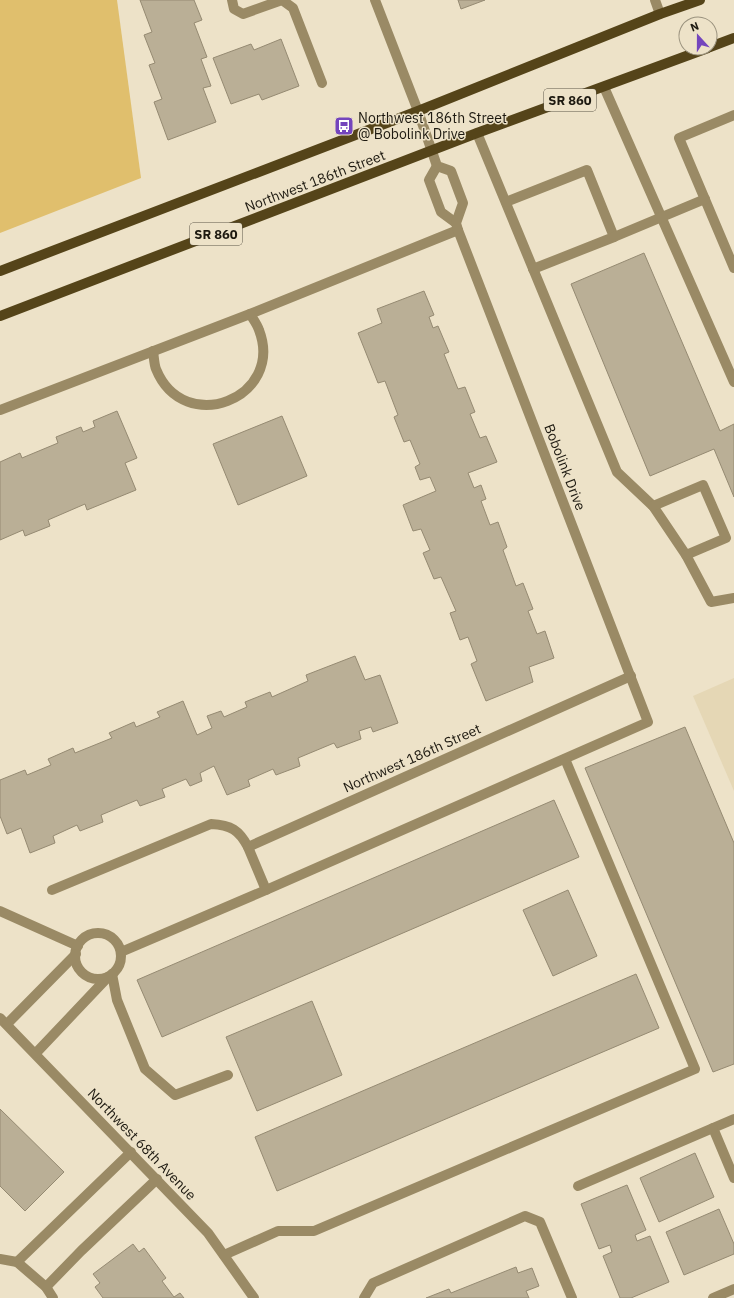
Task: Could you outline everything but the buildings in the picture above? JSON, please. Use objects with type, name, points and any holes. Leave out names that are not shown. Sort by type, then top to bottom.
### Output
[{"type":"main road","name":"Northwest 186th Street","points":[[0,271],[418,111],[689,2],[700,0]]},
{"type":"main road","name":"Northwest 186th Street","points":[[718,44],[734,38]]},
{"type":"main road","name":"Northwest 186th Street","points":[[0,316],[477,133],[687,56]]},
{"type":"street","points":[[232,0],[234,9],[243,14],[282,0],[293,8],[322,83]]},
{"type":"street","points":[[374,0],[418,111],[437,166],[429,180],[441,212],[457,226]]},
{"type":"street","points":[[655,0],[660,14]]},
{"type":"street","points":[[604,87],[734,382]]},
{"type":"street","points":[[734,115],[679,138],[734,268]]},
{"type":"street","points":[[477,133],[617,472],[653,506],[686,554],[711,602],[734,598]]},
{"type":"street","points":[[437,166],[451,171],[463,203],[457,226]]},
{"type":"street","points":[[506,202],[587,170],[614,237]]},
{"type":"street","points":[[533,269],[704,199]]},
{"type":"street","points":[[0,410],[250,314],[457,226]]},
{"type":"street","name":"Bobolink Drive","points":[[457,226],[648,722],[565,759]]},
{"type":"street","points":[[153,351],[156,368],[164,384],[177,396],[193,404],[211,406],[228,402],[244,393],[255,380],[262,364],[264,346],[259,329],[250,314]]},
{"type":"street","points":[[653,506],[703,485],[726,538],[686,554]]},
{"type":"street","name":"Northwest 186th Street","points":[[248,847],[631,676]]},
{"type":"street","points":[[121,952],[565,759],[695,1069],[314,1231],[278,1231],[224,1255]]},
{"type":"street","points":[[52,890],[211,824],[223,824],[234,829],[242,837],[248,847],[266,890]]},
{"type":"street","points":[[0,911],[77,950]]},
{"type":"street","points":[[3,1021],[77,950],[82,940],[89,935],[97,933],[112,937],[118,944],[121,952],[119,966],[36,1053]]},
{"type":"street","points":[[77,950],[76,962],[79,969],[85,975],[100,979],[110,976]]},
{"type":"street","points":[[110,976],[117,1000],[145,1069],[175,1095],[228,1075]]},
{"type":"street","name":"Northwest 68th Avenue","points":[[3,1021],[36,1053],[208,1233],[254,1298]]},
{"type":"street","points":[[578,1186],[734,1119]]},
{"type":"street","points":[[713,1128],[734,1178]]},
{"type":"street","points":[[17,1262],[131,1152]]},
{"type":"street","points":[[46,1287],[81,1251],[157,1180]]},
{"type":"street","points":[[364,1298],[373,1283],[526,1216],[540,1222],[572,1298]]},
{"type":"street","points":[[0,1259],[17,1262],[46,1287],[54,1298]]},
{"type":"street","points":[[713,1298],[734,1289]]},
{"type":"shaded area","points":[[0,0],[117,0],[141,178],[0,233]]},
{"type":"shaded area","points":[[734,678],[734,791],[693,696]]},
{"type":"place","name":"Northwest 186th Street @ Bobolink Drive","points":[[344,126]]}]
